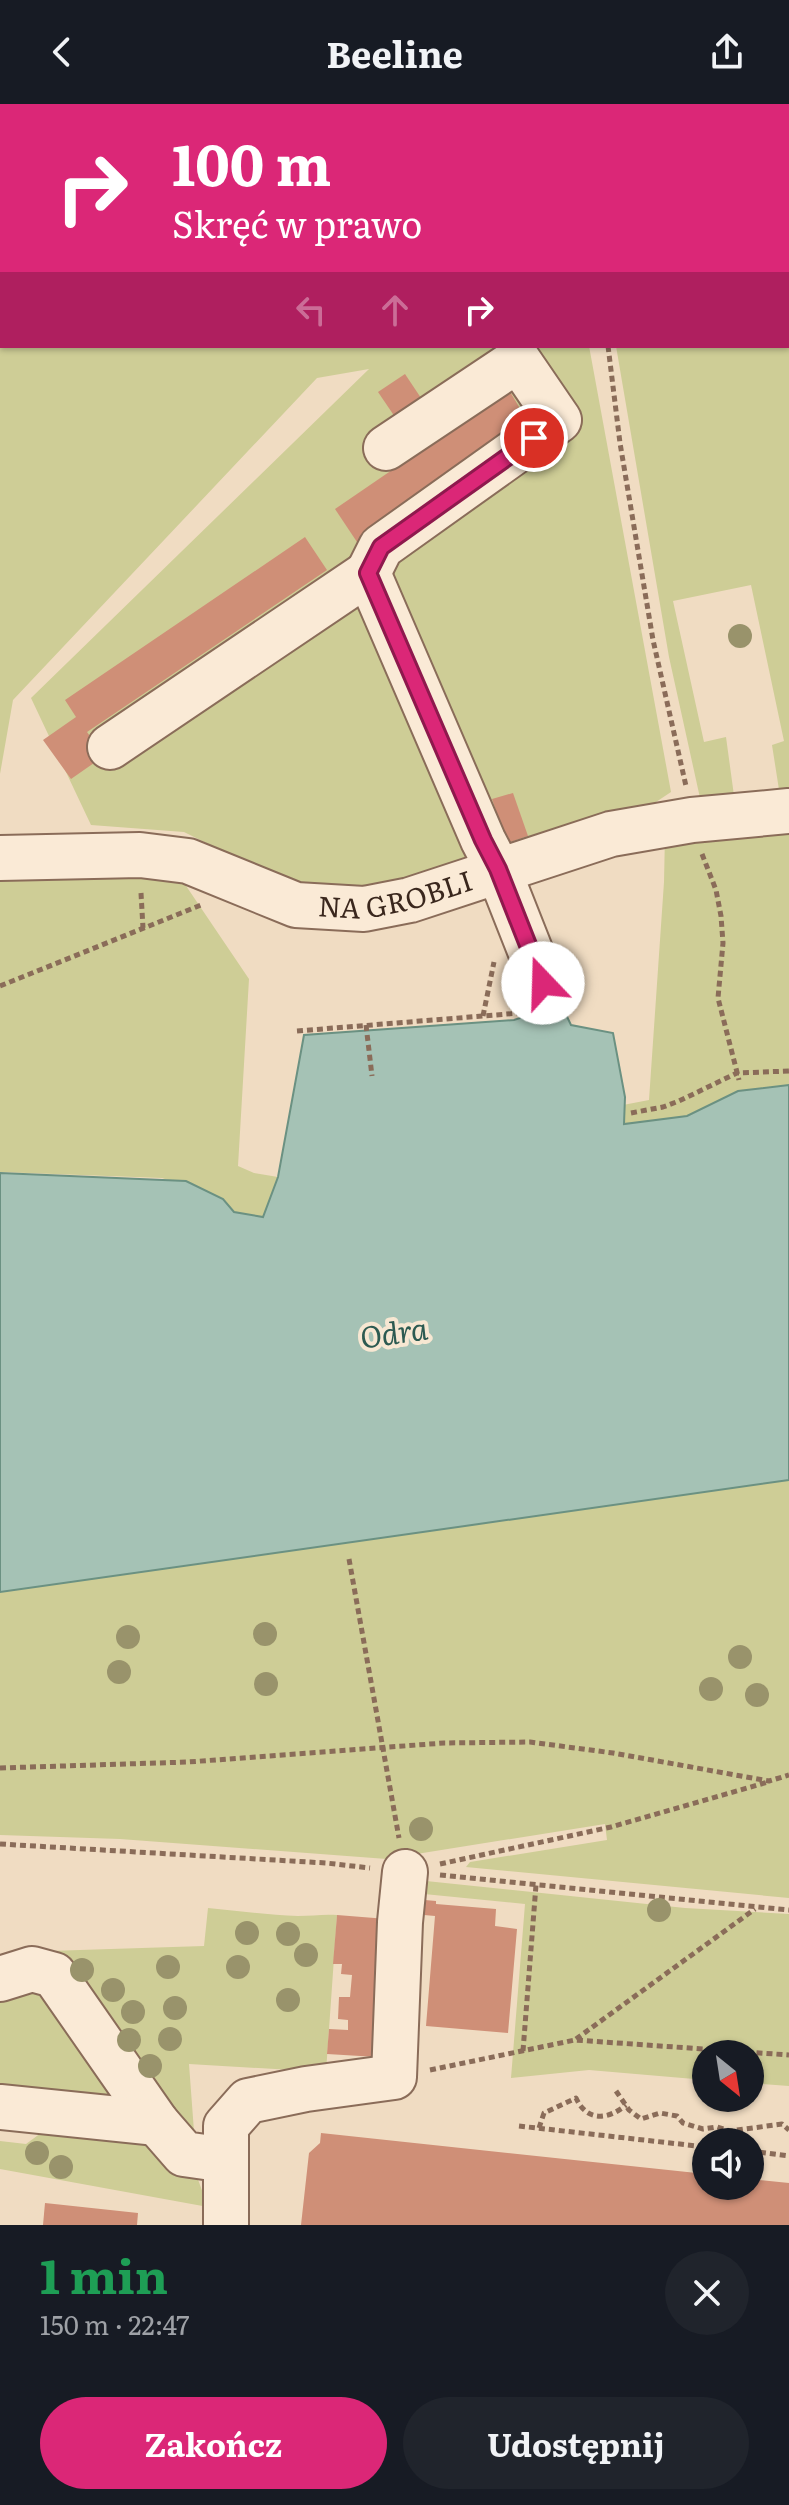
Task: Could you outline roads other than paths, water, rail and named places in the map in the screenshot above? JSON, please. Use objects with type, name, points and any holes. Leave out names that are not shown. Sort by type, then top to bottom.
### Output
[{"type":"street","points":[[110,747],[368,573],[381,547],[559,420],[518,360],[386,448]]},
{"type":"street","points":[[368,573],[498,869],[536,997]]},
{"type":"street","name":"NA GROBLI","points":[[0,858],[140,855],[188,861],[296,905],[364,909],[410,900],[611,834],[692,820],[789,811]]},
{"type":"street","points":[[226,2225],[226,2143],[248,2101],[306,2089],[394,2077],[405,1872]]},
{"type":"street","points":[[0,1979],[32,1969],[54,1975],[157,2123],[184,2154],[226,2143]]},
{"type":"street","points":[[0,2107],[157,2123]]},
{"type":"water","name":"Odra","points":[[550,981],[571,1025],[613,1033],[625,1097],[624,1124],[687,1116],[738,1091],[789,1085],[789,1480],[0,1592],[0,1173],[186,1181],[223,1199],[234,1212],[263,1217],[278,1177],[304,1035],[514,1020],[541,1011],[537,987]]}]
